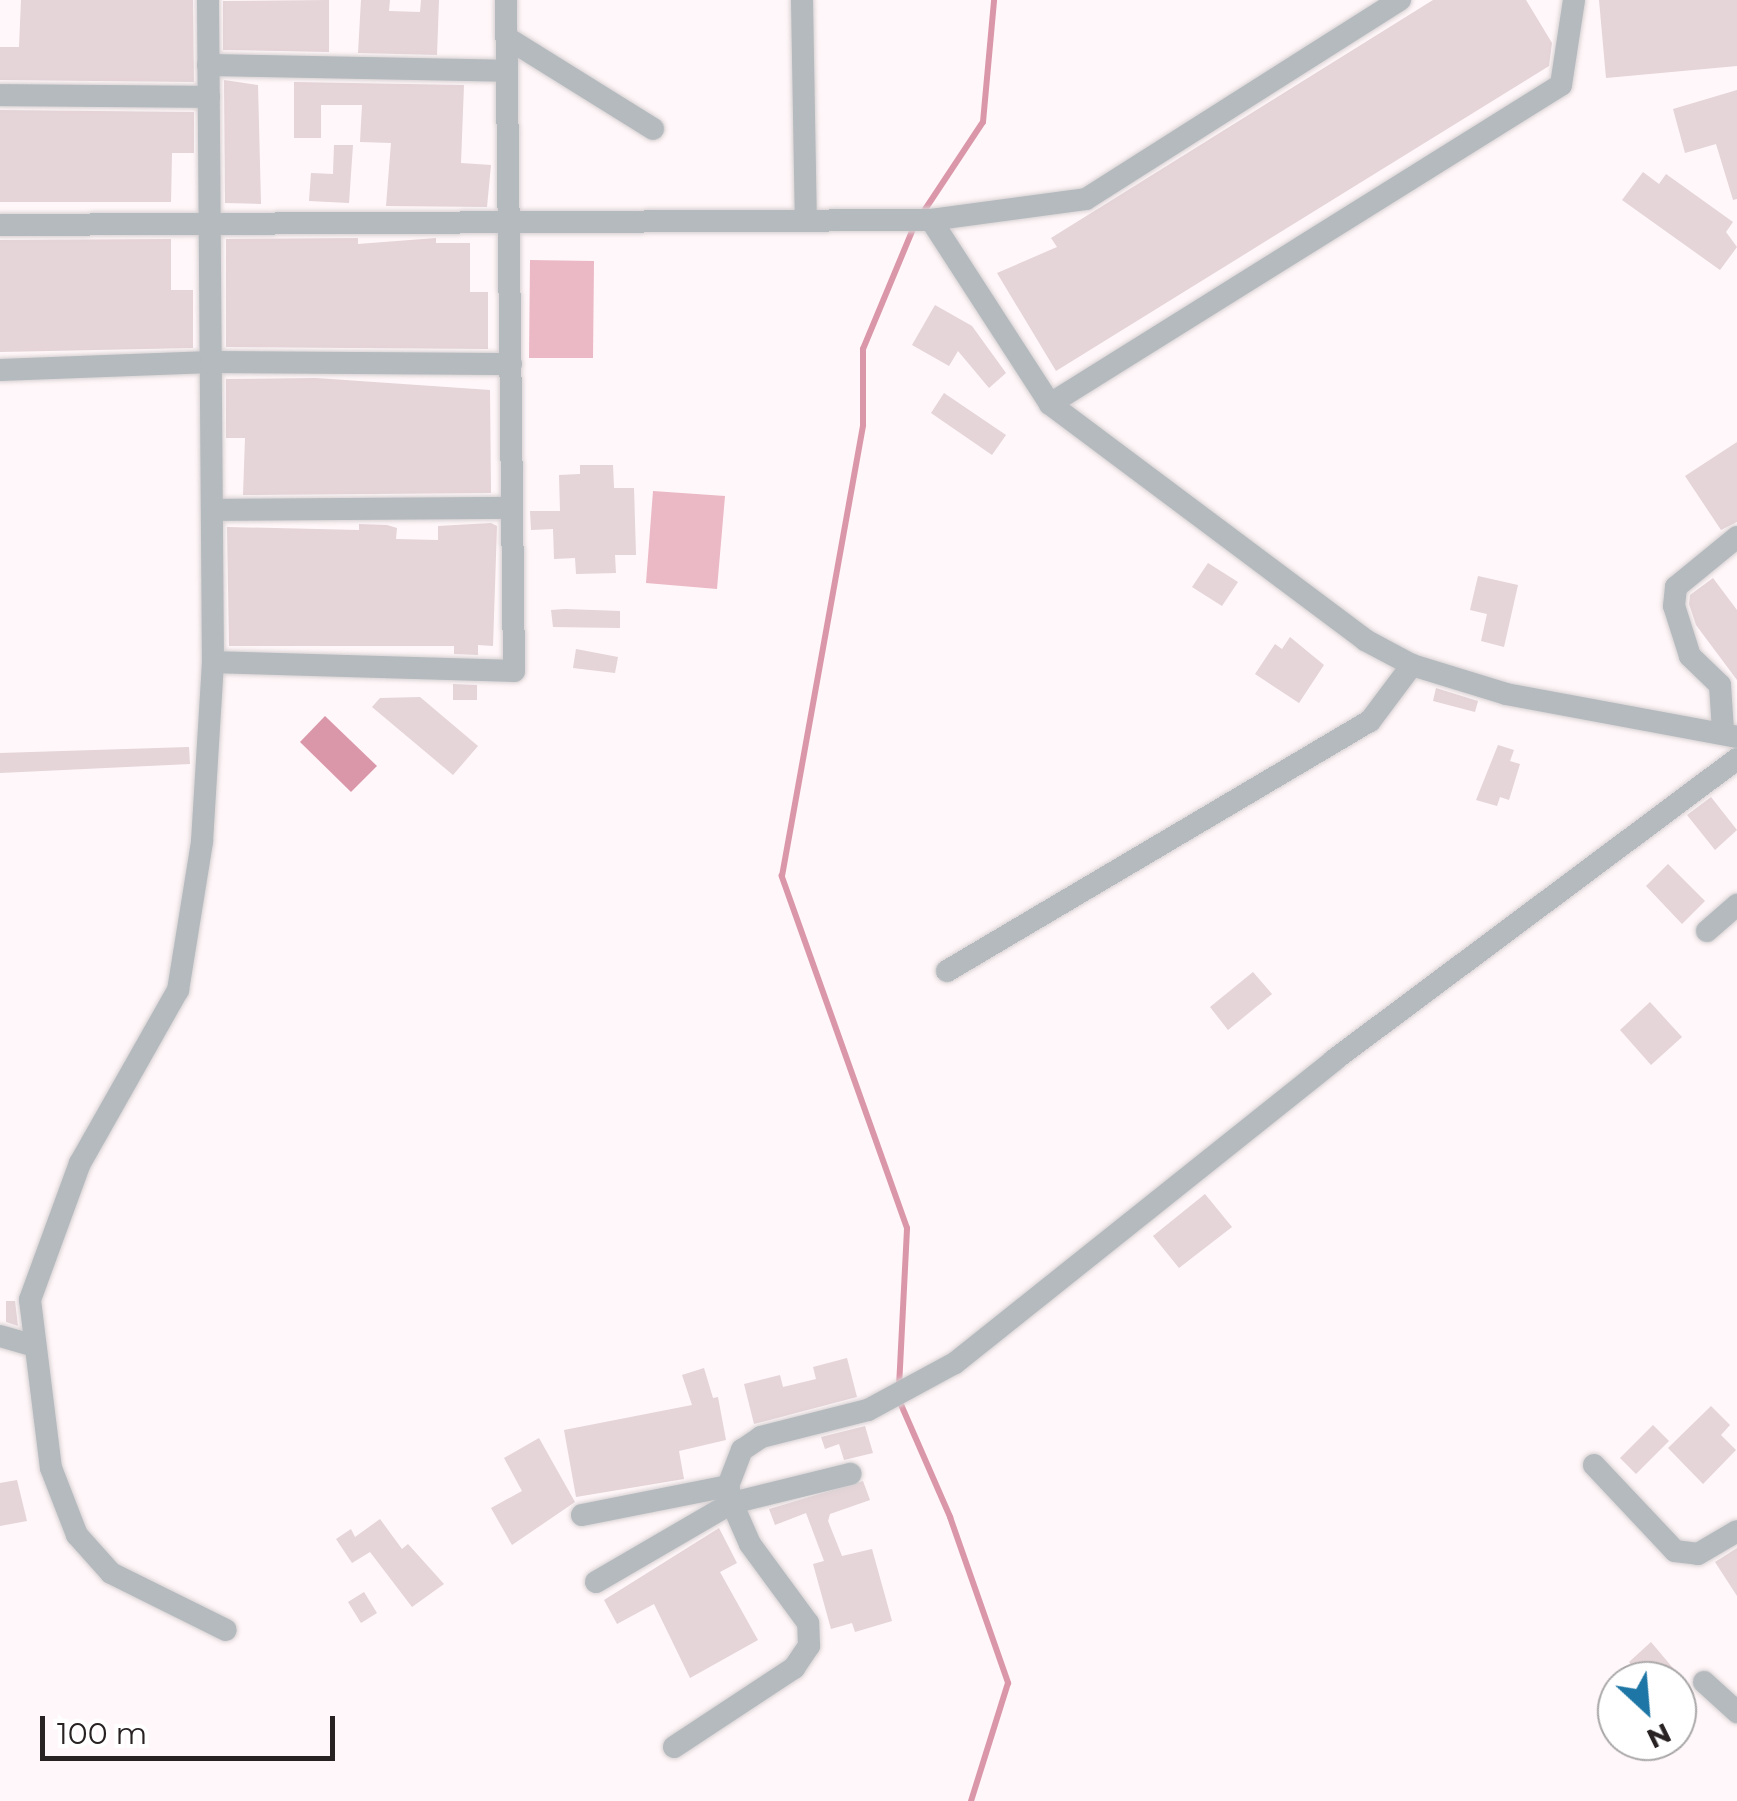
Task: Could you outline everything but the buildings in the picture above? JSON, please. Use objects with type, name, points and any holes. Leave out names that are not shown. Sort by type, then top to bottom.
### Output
[{"type":"street","points":[[208,0],[213,662],[202,842],[178,990],[80,1164],[43,1252],[30,1300],[51,1468],[77,1535],[111,1573],[226,1630]]},
{"type":"street","points":[[213,662],[514,671],[506,0]]},
{"type":"street","points":[[802,0],[806,219]]},
{"type":"street","points":[[0,225],[931,220],[1086,199],[1400,0]]},
{"type":"street","points":[[1050,404],[1562,84],[1574,0]]},
{"type":"street","points":[[507,38],[653,129]]},
{"type":"street","points":[[208,65],[507,71]]},
{"type":"street","points":[[0,95],[208,97]]},
{"type":"street","points":[[931,220],[1050,404],[1365,640],[1412,664],[1598,716],[1730,734],[1720,685],[1690,656],[1674,606],[1676,587],[1737,537]]},
{"type":"street","points":[[0,370],[210,362],[511,364]]},
{"type":"street","points":[[212,510],[512,508]]},
{"type":"street","points":[[948,970],[1370,721],[1412,664]]},
{"type":"street","points":[[674,1747],[794,1668],[809,1646],[808,1624],[750,1544],[730,1494],[742,1450],[761,1437],[868,1410],[955,1363],[1334,1060],[1737,759]]},
{"type":"street","points":[[1707,931],[1737,905]]},
{"type":"street","points":[[0,1336],[35,1346]]},
{"type":"street","points":[[1594,1465],[1675,1551],[1698,1554],[1737,1531]]},
{"type":"street","points":[[582,1515],[850,1474]]},
{"type":"street","points":[[596,1582],[730,1494]]},
{"type":"street","points":[[1704,1682],[1737,1712]]},
{"type":"shaded area","points":[[530,260],[594,261],[593,358],[529,358]]},
{"type":"shaded area","points":[[653,491],[725,496],[717,589],[646,583]]},
{"type":"shaded area","points":[[325,716],[377,766],[351,792],[300,742]]},
{"type":"waterway","points":[[922,214],[983,122],[994,0]]},
{"type":"waterway","points":[[899,1387],[907,1228],[782,876],[863,425],[863,349],[915,224]]},
{"type":"waterway","points":[[899,1400],[950,1517],[1008,1683],[971,1801]]}]
